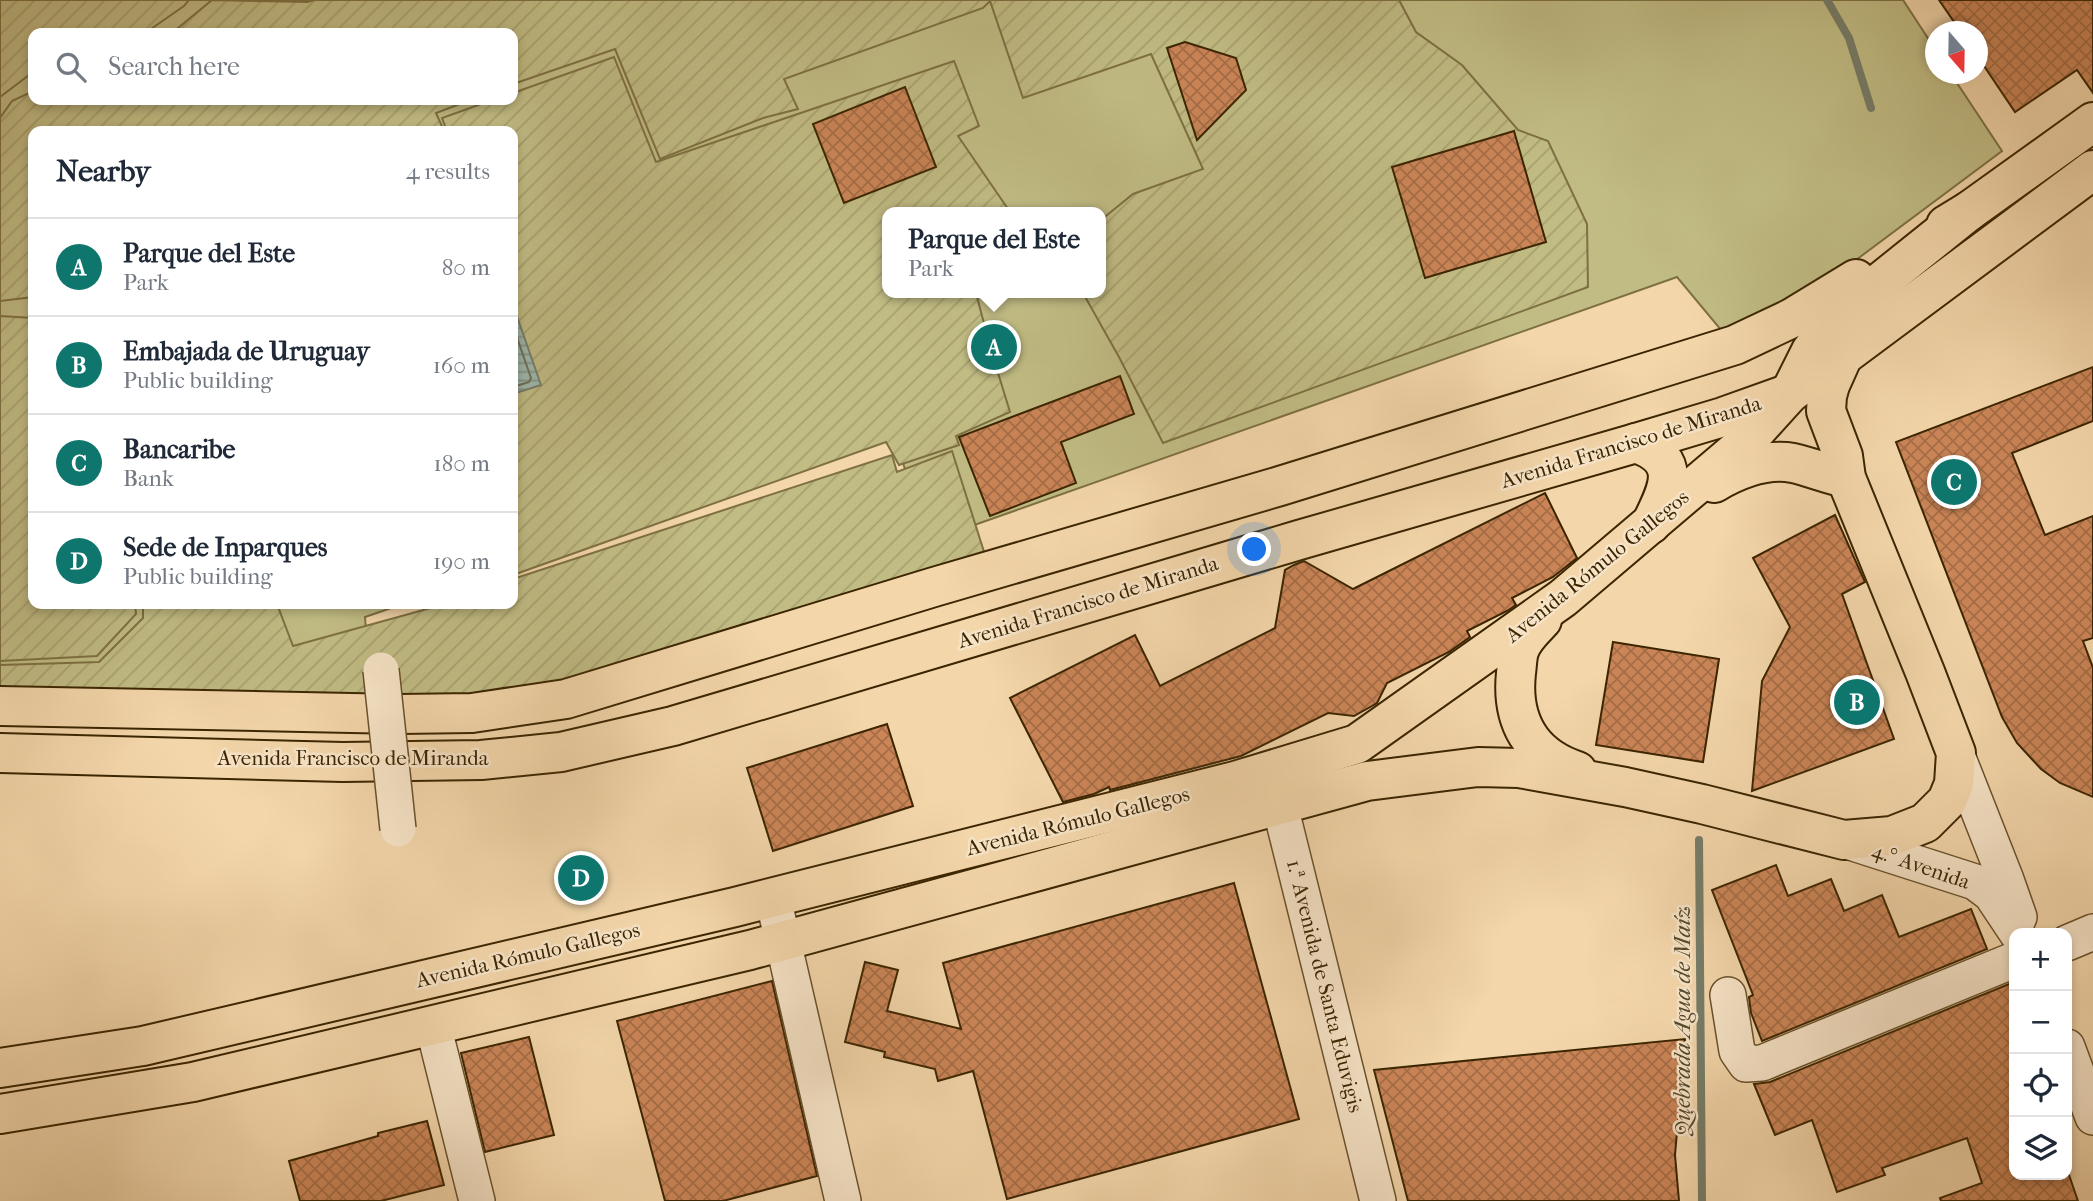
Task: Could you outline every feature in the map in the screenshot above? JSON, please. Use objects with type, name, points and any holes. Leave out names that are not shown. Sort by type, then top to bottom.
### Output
[{"type":"main road","name":"Avenida Francisco de Miranda","points":[[0,706],[400,714],[472,713],[566,699],[934,587],[1280,486],[1735,345],[1793,318],[1969,211],[2093,122]]},
{"type":"main road","name":"Avenida Francisco de Miranda","points":[[0,753],[373,762],[481,760],[561,752],[673,726],[1273,547],[1636,443],[1723,417],[1790,393],[2093,170]]},
{"type":"main road","name":"Avenida Rómulo Gallegos","points":[[0,1114],[193,1082],[782,942],[1275,789],[1357,744],[1563,598],[1650,526],[1742,446],[1790,393],[1811,351],[1839,316],[1969,211]]},
{"type":"main road","points":[[1843,356],[1830,385],[1826,411],[1843,456],[1846,478],[1956,753],[1954,784],[1947,801],[1925,822],[1892,836],[1844,841]]},
{"type":"main road","points":[[1636,443],[1654,451],[1668,472],[1667,492],[1650,526]]},
{"type":"main road","points":[[1650,526],[1724,477],[1760,464],[1779,461],[1794,463],[1824,474],[1846,478]]},
{"type":"main road","points":[[1563,598],[1527,636],[1519,650],[1514,690],[1519,720],[1526,733],[1549,758],[1566,768],[1625,787]]},
{"type":"main road","name":"Avenida Rómulo Gallegos","points":[[0,1068],[143,1045],[773,898],[1275,789],[1478,767],[1519,768],[1702,804],[1844,841]]},
{"type":"street","points":[[381,670],[398,829]]},
{"type":"street","points":[[1956,753],[2022,928]]},
{"type":"street","name":"1.ª Avenida de Santa Eduvigis","points":[[1275,789],[1378,1201]]},
{"type":"street","name":"4.° Avenida","points":[[1844,841],[1975,882],[1991,894],[2014,928]]},
{"type":"street","points":[[773,898],[843,1201]]},
{"type":"street","points":[[2072,941],[2093,932]]},
{"type":"street","points":[[1728,995],[1737,1051],[1746,1065],[1762,1063],[2009,962]]},
{"type":"street","points":[[433,1025],[477,1201]]},
{"type":"street","points":[[2070,1054],[2093,1116]]},
{"type":"shaded area","points":[[0,0],[1903,0],[1925,34],[1925,84],[1958,84],[2002,151],[1860,257],[1812,288],[1726,336],[1677,277],[929,541],[892,430],[518,135],[518,126],[28,126],[28,609],[388,609],[365,617],[371,696],[0,675]]},
{"type":"shaded area","points":[[0,0],[189,0],[152,28],[28,28],[28,76],[0,97]]},
{"type":"shaded area","points":[[212,0],[1399,0],[1416,32],[1462,65],[1518,130],[1548,141],[1587,224],[1588,287],[1163,443],[1086,298],[1106,298],[1106,216],[1133,194],[1203,169],[1151,54],[1023,98],[990,1],[983,8],[784,79],[798,109],[763,118],[660,159],[615,49],[518,82],[518,28],[178,28]]},
{"type":"shaded area","points":[[614,57],[656,162],[954,61],[979,126],[958,136],[1007,207],[882,207],[882,298],[977,298],[1010,412],[956,436],[959,445],[899,465],[886,442],[518,573],[518,126],[445,126],[442,118],[478,105],[518,105],[518,91]]},
{"type":"shaded area","points":[[28,93],[28,105],[457,105],[436,113],[442,126],[28,126],[28,298],[0,301],[0,118],[12,101]]},
{"type":"shaded area","points":[[0,316],[28,318],[28,609],[136,609],[136,614],[97,656],[0,661]]},
{"type":"shaded area","points":[[952,451],[986,558],[564,692],[458,703],[0,694],[0,665],[99,662],[143,618],[143,609],[279,609],[293,646],[427,609],[518,609],[518,577],[892,455],[897,472]]},
{"type":"water","points":[[518,319],[541,385],[518,392]]},
{"type":"building","points":[[1939,0],[2093,0],[2093,93],[2077,70],[2015,112],[1988,72],[1988,21],[1953,21]]},
{"type":"building","points":[[1185,42],[1236,58],[1246,90],[1197,140],[1167,48]]},
{"type":"building","points":[[905,87],[936,167],[844,203],[813,124]]},
{"type":"building","points":[[1514,131],[1546,242],[1425,278],[1392,167]]},
{"type":"building","points":[[2093,367],[2093,421],[2012,453],[2045,535],[2093,516],[2093,638],[2083,641],[2093,668],[2093,797],[2060,783],[2041,769],[2017,743],[2002,717],[1896,442]]},
{"type":"building","points":[[1120,376],[1134,414],[1061,442],[1076,483],[990,516],[959,437]]},
{"type":"building","points":[[1545,493],[1577,558],[1553,577],[1512,598],[1516,605],[1507,611],[1467,631],[1470,637],[1449,652],[1387,683],[1377,703],[1354,716],[1328,713],[1241,756],[1110,790],[1109,787],[1063,802],[1010,698],[1135,635],[1160,686],[1275,628],[1285,570],[1294,565],[1304,561],[1353,589]]},
{"type":"building","points":[[1835,515],[1865,582],[1842,594],[1894,739],[1752,791],[1762,681],[1790,627],[1753,558]]},
{"type":"building","points":[[1613,642],[1719,659],[1703,762],[1596,745]]},
{"type":"building","points":[[887,724],[913,806],[773,851],[747,768]]},
{"type":"building","points":[[1776,865],[1788,896],[1831,879],[1844,911],[1882,895],[1899,937],[1971,909],[1987,949],[1762,1041],[1751,1013],[1749,997],[1753,995],[1712,890]]},
{"type":"building","points":[[1234,883],[1299,1119],[1007,1199],[973,1071],[938,1081],[935,1069],[884,1057],[885,1052],[845,1042],[865,962],[898,970],[887,1011],[961,1029],[943,963]]},
{"type":"building","points":[[772,981],[817,1176],[723,1201],[665,1201],[617,1021]]},
{"type":"building","points":[[2009,984],[2009,1180],[2071,1180],[2078,1201],[1941,1201],[1940,1198],[1982,1183],[1967,1138],[1882,1168],[1885,1175],[1837,1192],[1812,1120],[1775,1135],[1754,1084],[1770,1082]]},
{"type":"building","points":[[529,1037],[554,1135],[485,1152],[461,1053]]},
{"type":"building","points":[[1685,1039],[1675,1155],[1679,1201],[1408,1201],[1374,1070]]},
{"type":"building","points":[[427,1121],[444,1185],[381,1201],[300,1201],[289,1161],[378,1136],[378,1133]]},
{"type":"waterway","points":[[1827,0],[1849,38],[1871,108]]},
{"type":"waterway","name":"Quebrada Agua de Maíz","points":[[1699,840],[1702,1201]]},
{"type":"place","name":"Parque del Este","points":[[994,347]]},
{"type":"place","name":"Bancaribe","points":[[1954,482]]},
{"type":"place","name":"Embajada de Uruguay","points":[[1857,702]]},
{"type":"place","name":"Sede de Inparques","points":[[581,878]]}]
